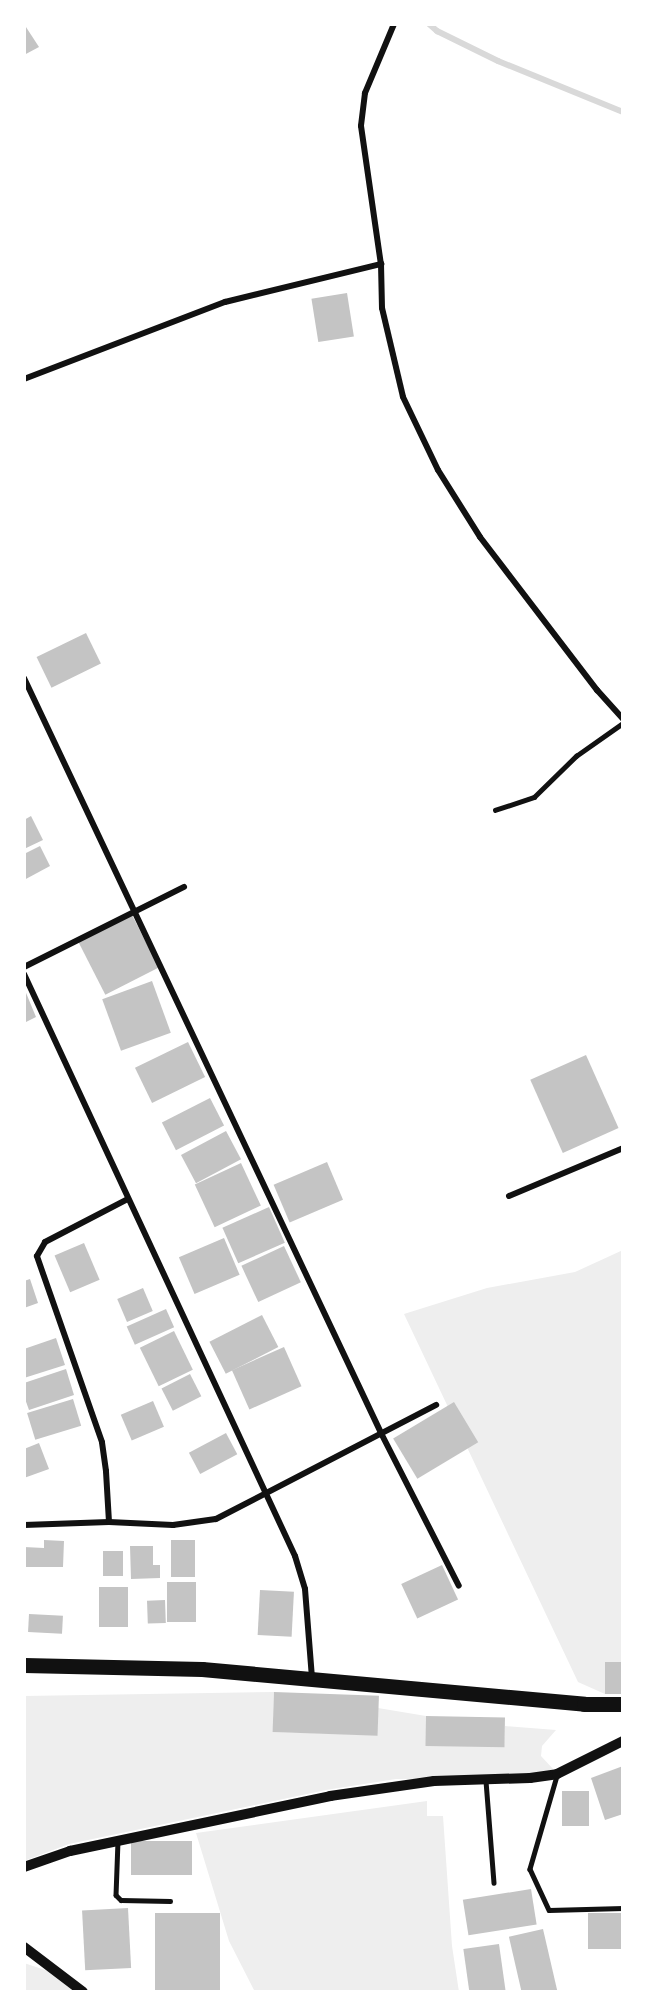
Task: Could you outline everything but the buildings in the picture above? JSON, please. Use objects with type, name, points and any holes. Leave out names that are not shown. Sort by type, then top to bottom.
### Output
[{"type":"main road","points":[[24,1665],[202,1669],[584,1704],[623,1704]]},
{"type":"street","points":[[394,24],[365,93],[361,126],[381,264],[382,308],[403,397],[438,470],[480,537],[597,690],[623,719]]},
{"type":"street","points":[[24,379],[225,302],[381,264]]},
{"type":"street","points":[[24,678],[382,1435],[459,1586]]},
{"type":"street","points":[[24,967],[184,887]]},
{"type":"street","points":[[24,974],[264,1494],[295,1556],[305,1589],[312,1678]]},
{"type":"street","points":[[509,1196],[623,1148]]},
{"type":"street","points":[[109,1522],[102,1442],[37,1256],[45,1242],[128,1200]]},
{"type":"street","points":[[24,1525],[109,1522],[193,1524],[216,1519],[436,1405]]},
{"type":"street","points":[[24,1867],[70,1851],[390,1786],[434,1781],[530,1778],[557,1774],[623,1742]]},
{"type":"street","points":[[24,1947],[82,1992]]},
{"type":"lane","points":[[495,810],[534,797],[576,756],[623,723]]},
{"type":"lane","points":[[557,1774],[530,1869],[549,1910],[623,1908]]},
{"type":"lane","points":[[486,1780],[494,1883]]},
{"type":"lane","points":[[118,1841],[116,1895],[121,1900],[170,1901]]},
{"type":"shaded area","points":[[623,1250],[623,1662],[605,1663],[605,1694],[578,1682],[404,1314],[487,1288],[575,1272]]},
{"type":"shaded area","points":[[274,1692],[273,1732],[377,1735],[378,1708],[426,1716],[427,1746],[504,1746],[505,1726],[556,1730],[542,1746],[541,1756],[554,1770],[510,1778],[396,1779],[326,1790],[69,1844],[24,1861],[24,1696]]},
{"type":"shaded area","points":[[427,1801],[427,1816],[443,1816],[452,1946],[459,1992],[255,1992],[229,1941],[196,1833]]},
{"type":"shaded area","points":[[24,1963],[66,1977],[87,1992],[24,1992]]},
{"type":"waterway","points":[[429,24],[437,31],[498,61],[623,112]]}]
